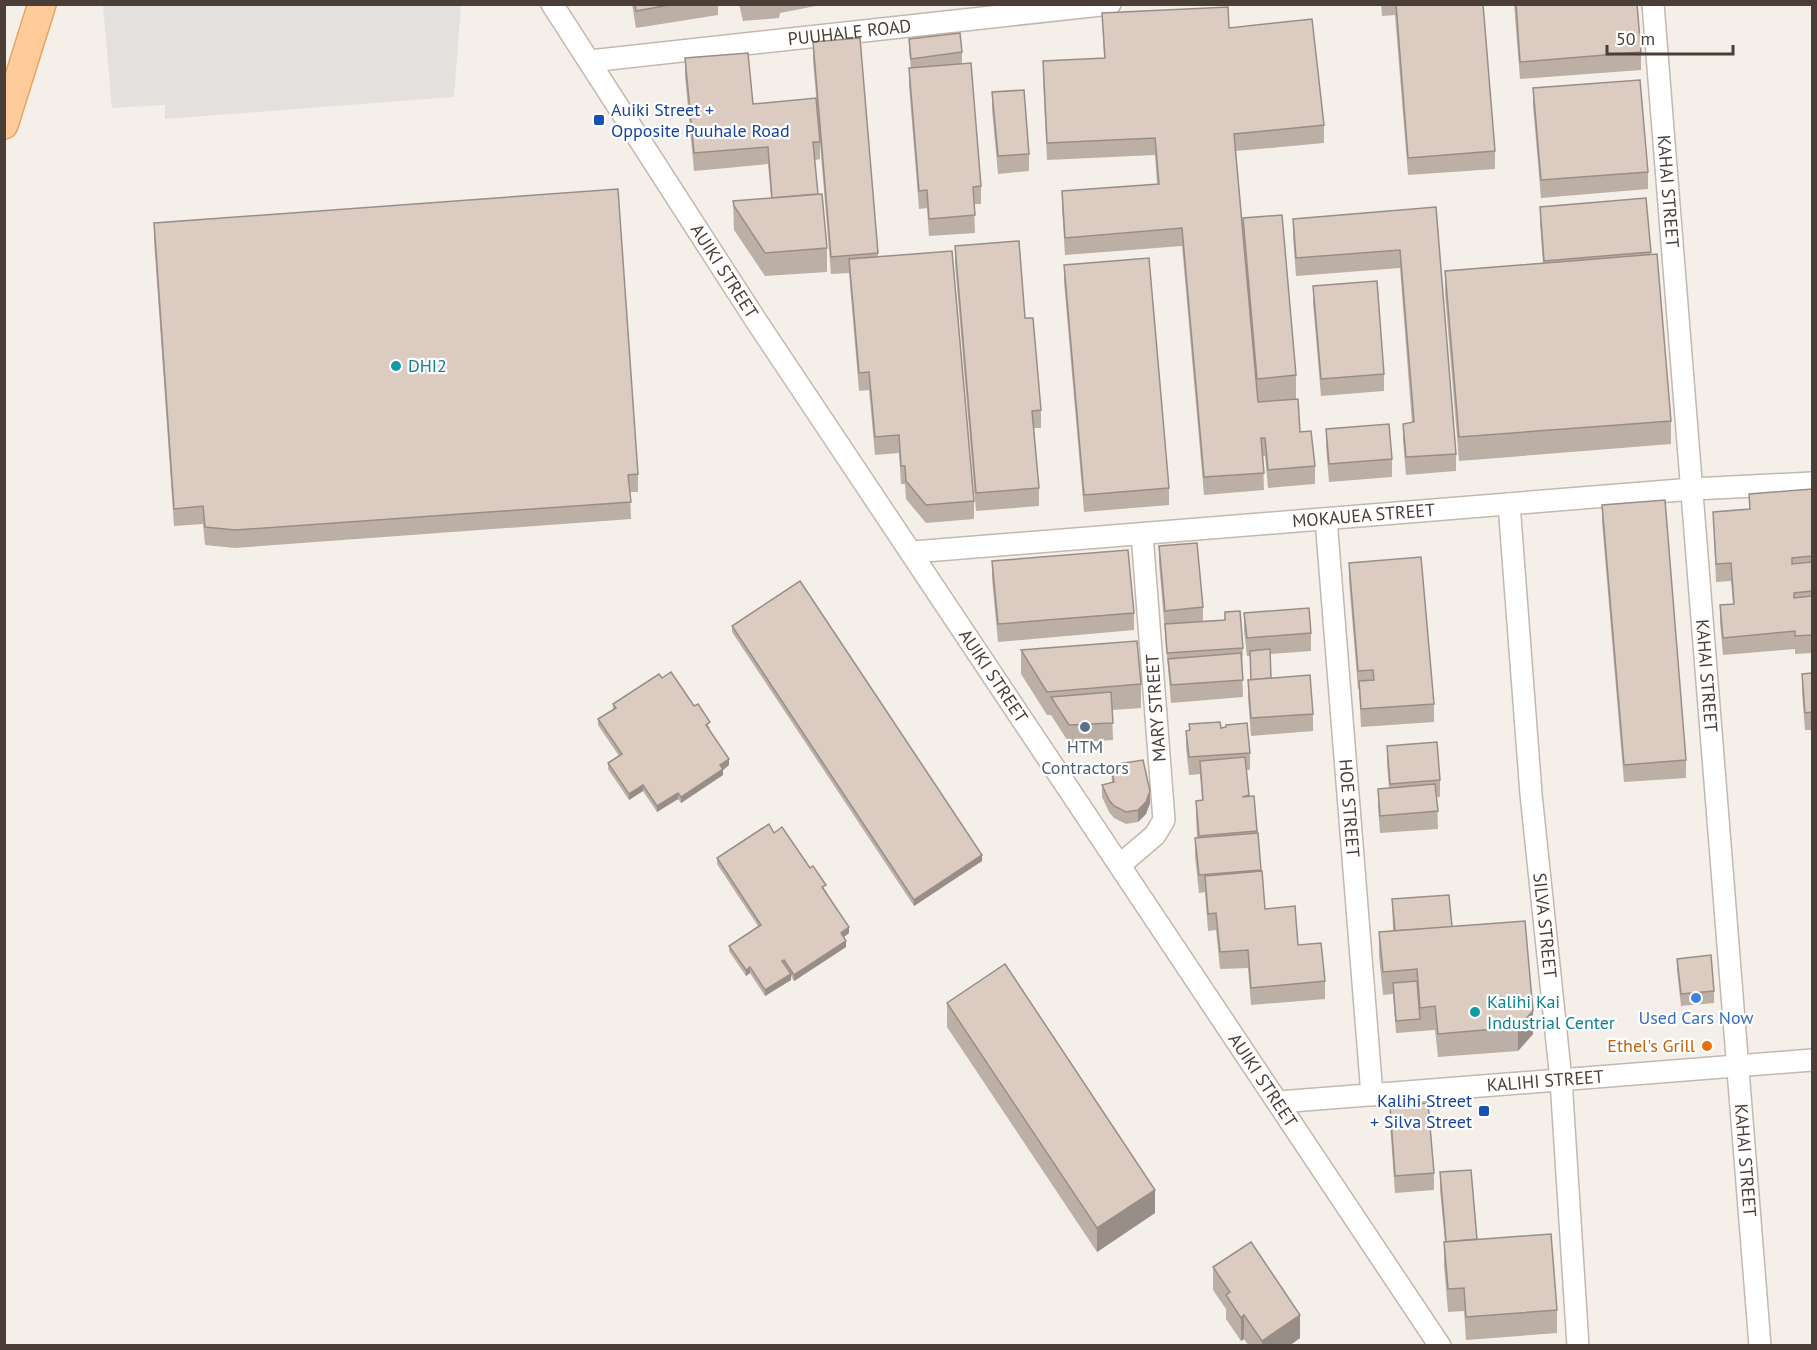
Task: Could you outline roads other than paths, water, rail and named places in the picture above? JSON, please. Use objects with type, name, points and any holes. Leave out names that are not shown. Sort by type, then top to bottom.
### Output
[{"type":"main road","points":[[4,125],[42,4]]},
{"type":"street","name":"AUIKI STREET","points":[[552,4],[755,319],[913,552],[1440,1346]]},
{"type":"street","name":"PUUHALE ROAD","points":[[590,61],[998,10],[1110,4]]},
{"type":"street","name":"KAHAI STREET","points":[[1653,4],[1740,1066],[1760,1346]]},
{"type":"street","name":"MOKAUEA STREET","points":[[913,552],[1693,489],[1812,483]]},
{"type":"street","name":"SILVA STREET","points":[[1509,504],[1531,794],[1561,1080],[1578,1346]]},
{"type":"street","name":"HOE STREET","points":[[1326,519],[1372,1095]]},
{"type":"street","name":"MARY STREET","points":[[1121,864],[1155,835],[1164,820],[1142,534]]},
{"type":"street","name":"KALIHI STREET","points":[[1279,1102],[1812,1060]]},
{"type":"place","name":"Auiki Street + Opposite Puuhale Road","points":[[599,120]]},
{"type":"place","name":"DHI2","points":[[396,366]]},
{"type":"place","name":"HTM Contractors","points":[[1085,727]]},
{"type":"place","name":"Used Cars Now","points":[[1696,998]]},
{"type":"place","name":"Kalihi Kai Industrial Center","points":[[1475,1012]]},
{"type":"place","name":"Ethel's Grill","points":[[1707,1046]]},
{"type":"place","name":"Kalihi Street + Silva Street","points":[[1484,1111]]}]
